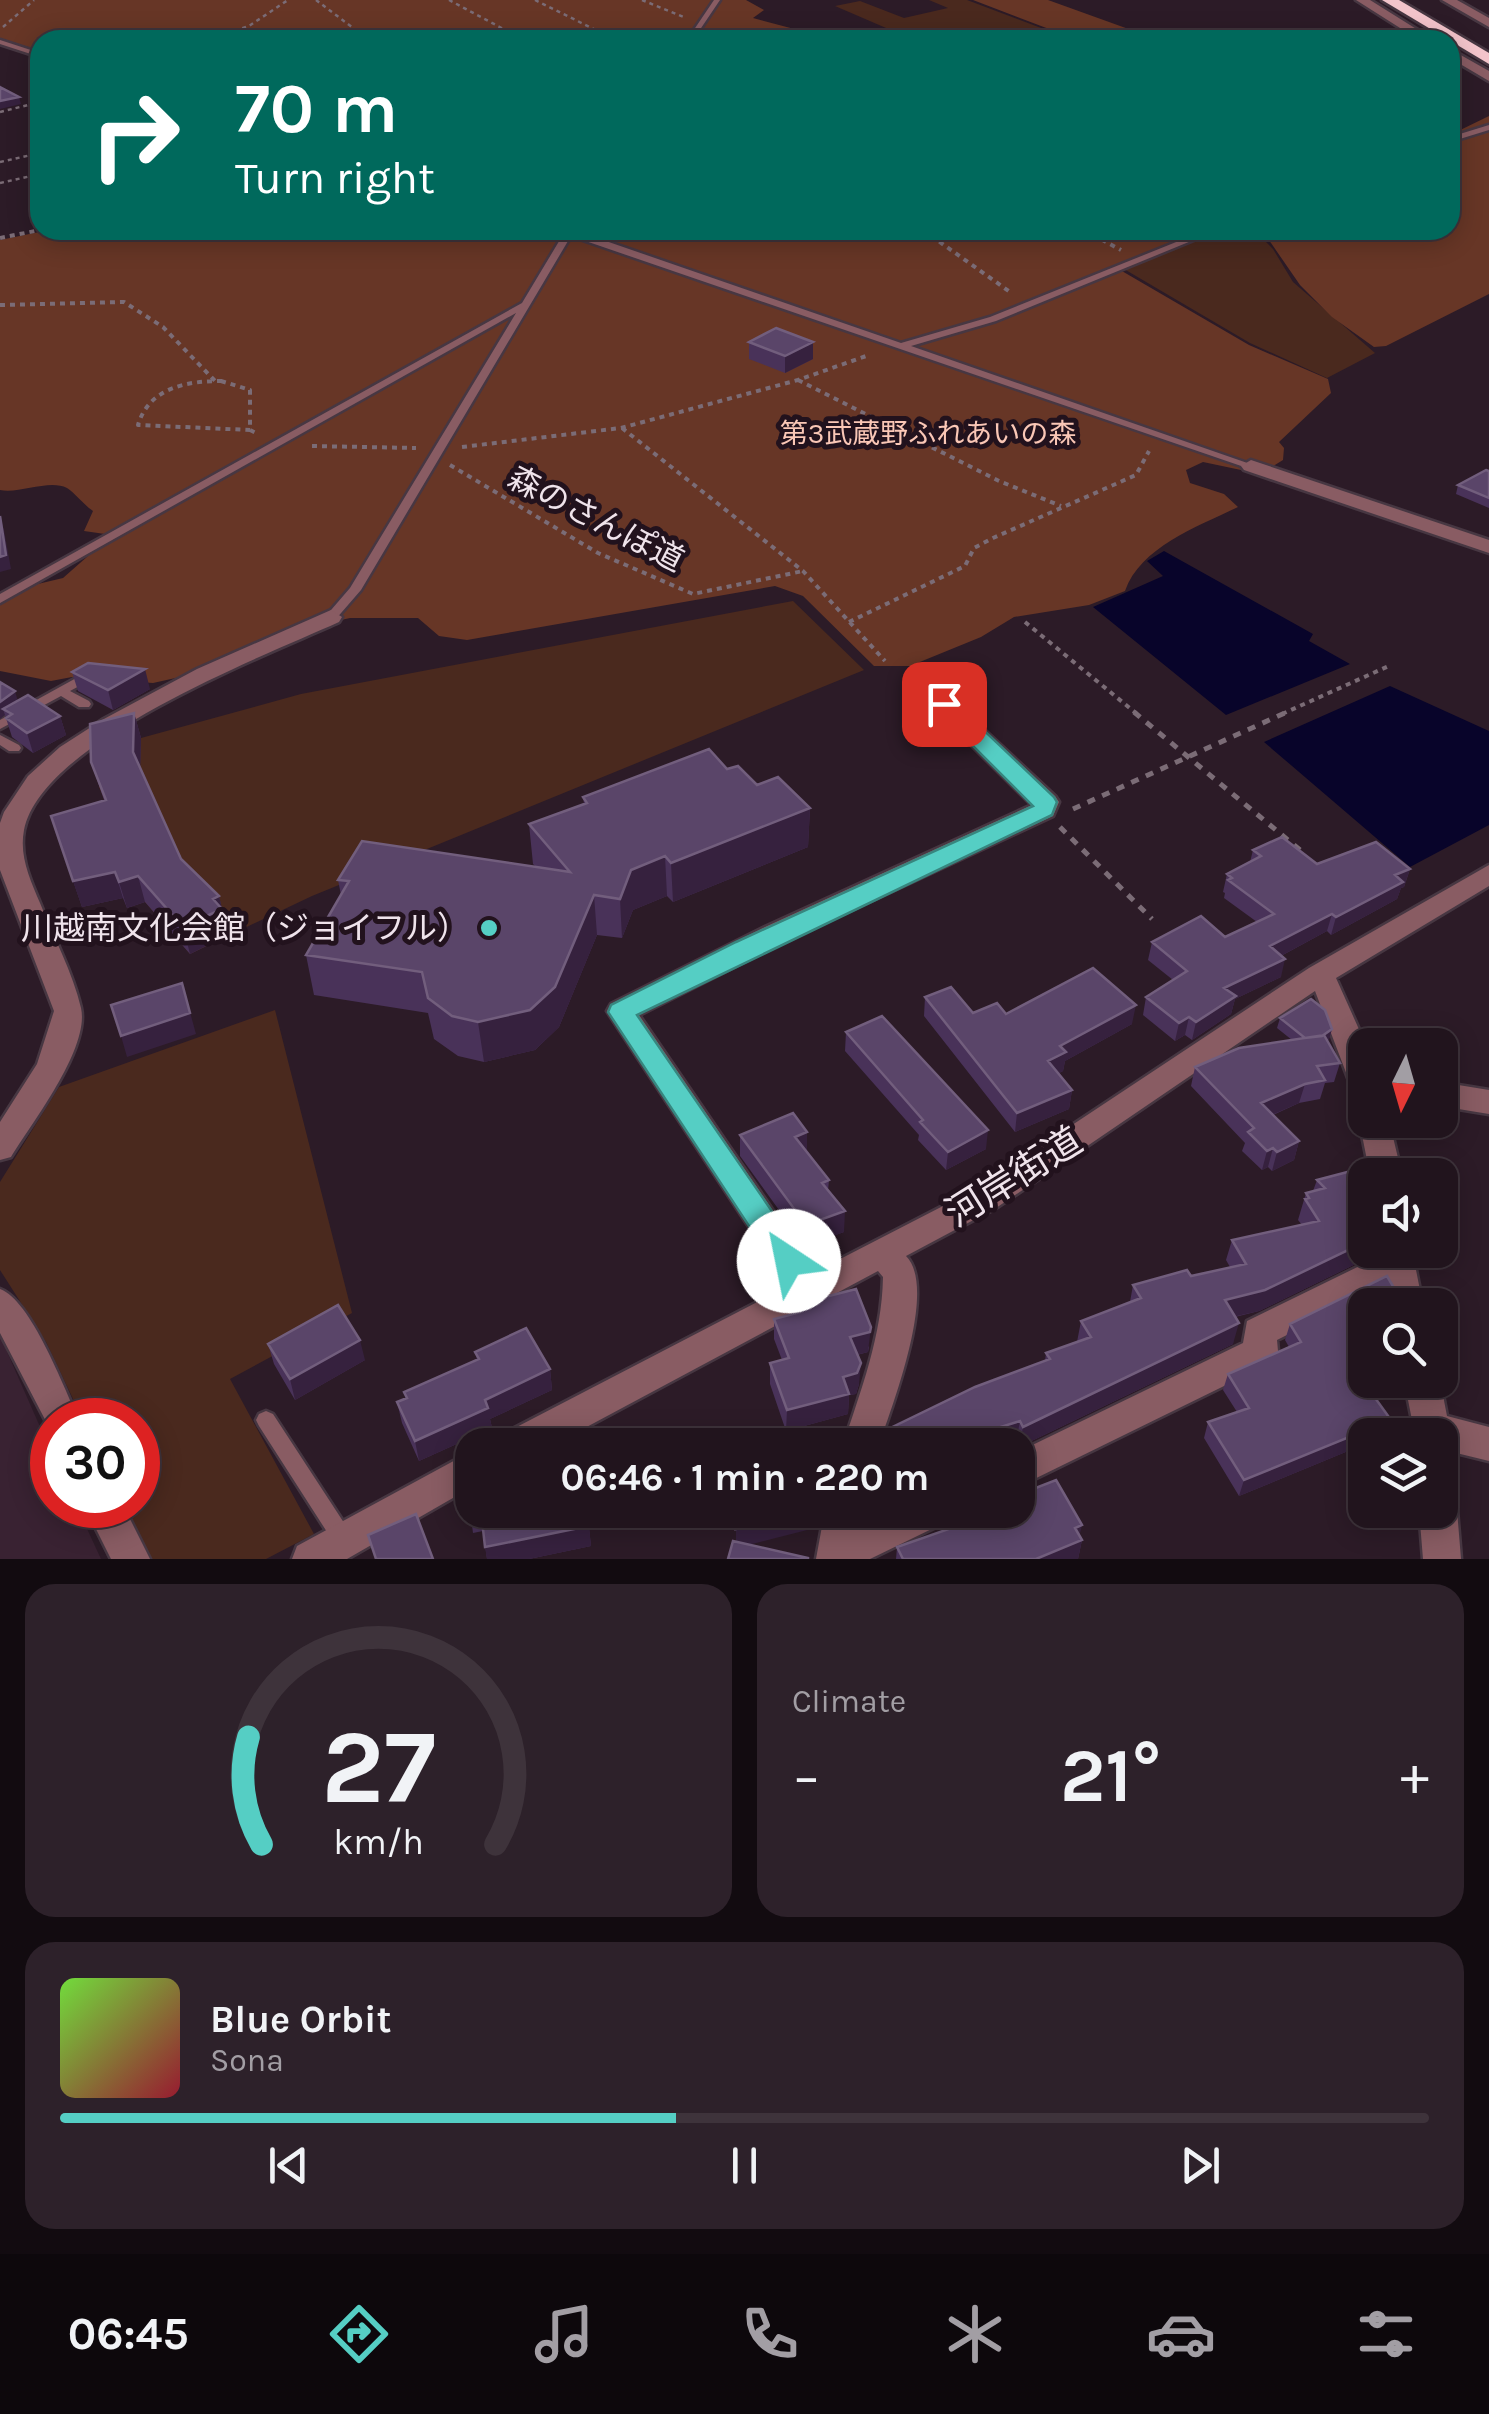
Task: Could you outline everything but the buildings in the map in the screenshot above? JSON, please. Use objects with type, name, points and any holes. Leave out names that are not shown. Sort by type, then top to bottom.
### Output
[{"type":"highway","points":[[1389,0],[1440,30]]},
{"type":"highway","points":[[1419,0],[1489,40]]},
{"type":"highway","points":[[1460,42],[1489,59]]},
{"type":"street","points":[[1362,0],[1412,30]]},
{"type":"street","points":[[1448,0],[1489,23]]},
{"type":"street","points":[[1460,59],[1489,77]]},
{"type":"street","points":[[1251,466],[1484,541]]},
{"type":"street","points":[[0,1148],[60,1046],[68,1011],[11,864],[8,842],[17,810],[46,772],[103,730],[331,617]]},
{"type":"street","points":[[810,1292],[621,1012],[775,934],[1048,814],[1046,802],[944,704]]},
{"type":"street","name":"河岸街道","points":[[550,1428],[884,1256],[985,1199],[1318,975],[1489,874]]},
{"type":"street","points":[[1318,975],[1331,992],[1348,1037]]},
{"type":"street","points":[[1458,1097],[1489,1102]]},
{"type":"street","points":[[867,1428],[886,1377],[901,1292],[900,1272],[884,1256]]},
{"type":"street","points":[[1035,1462],[1261,1352],[1260,1332],[1375,1268]]},
{"type":"street","points":[[0,1303],[51,1398]]},
{"type":"street","points":[[1458,1437],[1489,1444]]},
{"type":"street","points":[[311,1559],[455,1478]]},
{"type":"street","points":[[115,1528],[131,1559]]},
{"type":"street","points":[[840,1528],[834,1557],[895,1528]]},
{"type":"street","points":[[1439,1528],[1442,1559]]},
{"type":"lane","points":[[696,30],[718,0]]},
{"type":"lane","points":[[0,42],[30,52]]},
{"type":"lane","points":[[1460,136],[1489,126]]},
{"type":"lane","points":[[331,617],[355,590],[501,350],[521,306],[561,240]]},
{"type":"lane","points":[[593,240],[1251,466]]},
{"type":"lane","points":[[898,345],[1028,305],[1189,240]]},
{"type":"lane","points":[[0,599],[521,306]]},
{"type":"lane","points":[[0,725],[89,675]]},
{"type":"lane","points":[[61,691],[84,704]]},
{"type":"lane","points":[[0,740],[14,748]]},
{"type":"lane","points":[[266,1420],[344,1540]]},
{"type":"path","points":[[0,29],[34,0]]},
{"type":"path","points":[[235,30],[288,0]]},
{"type":"path","points":[[316,0],[356,30]]},
{"type":"path","points":[[449,0],[505,30]]},
{"type":"path","points":[[534,0],[596,30]]},
{"type":"path","points":[[642,0],[700,24]]},
{"type":"path","points":[[0,112],[30,104]]},
{"type":"path","points":[[0,162],[30,155]]},
{"type":"path","points":[[0,183],[30,176]]},
{"type":"path","points":[[0,238],[30,232]]},
{"type":"path","points":[[937,240],[1028,305]]},
{"type":"path","points":[[1103,240],[1140,260]]},
{"type":"path","points":[[0,306],[124,302],[139,308],[185,348],[218,384],[250,390],[250,430]]},
{"type":"path","name":"森のさんぽ道","points":[[218,384],[158,391],[138,416],[138,425],[250,430],[276,443],[436,452],[621,428],[798,380],[898,345]]},
{"type":"path","points":[[798,380],[999,480],[1060,506]]},
{"type":"path","points":[[621,428],[802,571],[885,661]]},
{"type":"path","points":[[850,622],[965,566],[974,548],[1136,475],[1152,446],[1167,437]]},
{"type":"path","name":"森のさんぽ道","points":[[436,452],[541,522],[693,594],[802,571]]},
{"type":"path","points":[[1026,622],[1305,855]]},
{"type":"path","points":[[1152,919],[1048,814],[1391,665]]},
{"type":"shaded area","points":[[929,0],[967,0],[1046,30],[891,30],[835,6],[860,1],[904,18],[948,8]]},
{"type":"shaded area","points":[[1198,240],[1264,240],[1293,282],[1375,353],[1327,378],[1250,343],[1124,269]]},
{"type":"shaded area","points":[[1164,551],[1313,634],[1309,641],[1350,664],[1226,715],[1093,607],[1163,576],[1147,561]]},
{"type":"shaded area","points":[[793,601],[864,670],[312,896],[190,954],[145,902],[99,787],[97,746],[141,738],[301,694]]},
{"type":"shaded area","points":[[1390,686],[1489,731],[1489,825],[1410,867],[1264,742]]},
{"type":"shaded area","points":[[275,1010],[352,1313],[230,1379],[314,1534],[266,1559],[150,1559],[135,1528],[160,1528],[160,1398],[73,1398],[46,1342],[0,1270],[0,1182],[59,1087]]},
{"type":"shaded area","points":[[0,1336],[30,1404],[30,1528],[87,1528],[101,1559],[0,1559]]},
{"type":"green space","points":[[0,0],[746,0],[764,10],[753,18],[798,30],[30,30],[30,48],[0,38]]},
{"type":"green space","points":[[973,0],[1048,0],[1131,30],[1052,30]]},
{"type":"green space","points":[[1489,116],[1489,294],[1386,346],[1374,347],[1332,317],[1300,285],[1269,240],[1460,240],[1460,130]]},
{"type":"green space","name":"第3武蔵野ふれあいの森","points":[[30,234],[30,240],[1179,240],[1115,267],[1249,345],[1328,379],[1331,393],[1279,442],[1284,448],[1283,460],[1260,474],[1203,462],[1186,470],[1190,483],[1224,494],[1238,507],[1157,550],[1125,591],[1089,605],[1014,617],[981,637],[910,666],[874,666],[803,596],[775,586],[467,640],[439,636],[418,618],[350,618],[270,636],[189,675],[153,683],[72,677],[51,681],[0,671],[0,593],[63,578],[97,548],[119,536],[84,531],[93,511],[67,488],[52,485],[0,490],[0,240]]},
{"type":"place","name":"川越南文化会館（ジョイフル）","points":[[489,928]]},
{"type":"route","points":[[789,1261],[621,1012],[624,1006],[745,948],[1044,810],[1046,802],[944,704]]}]
